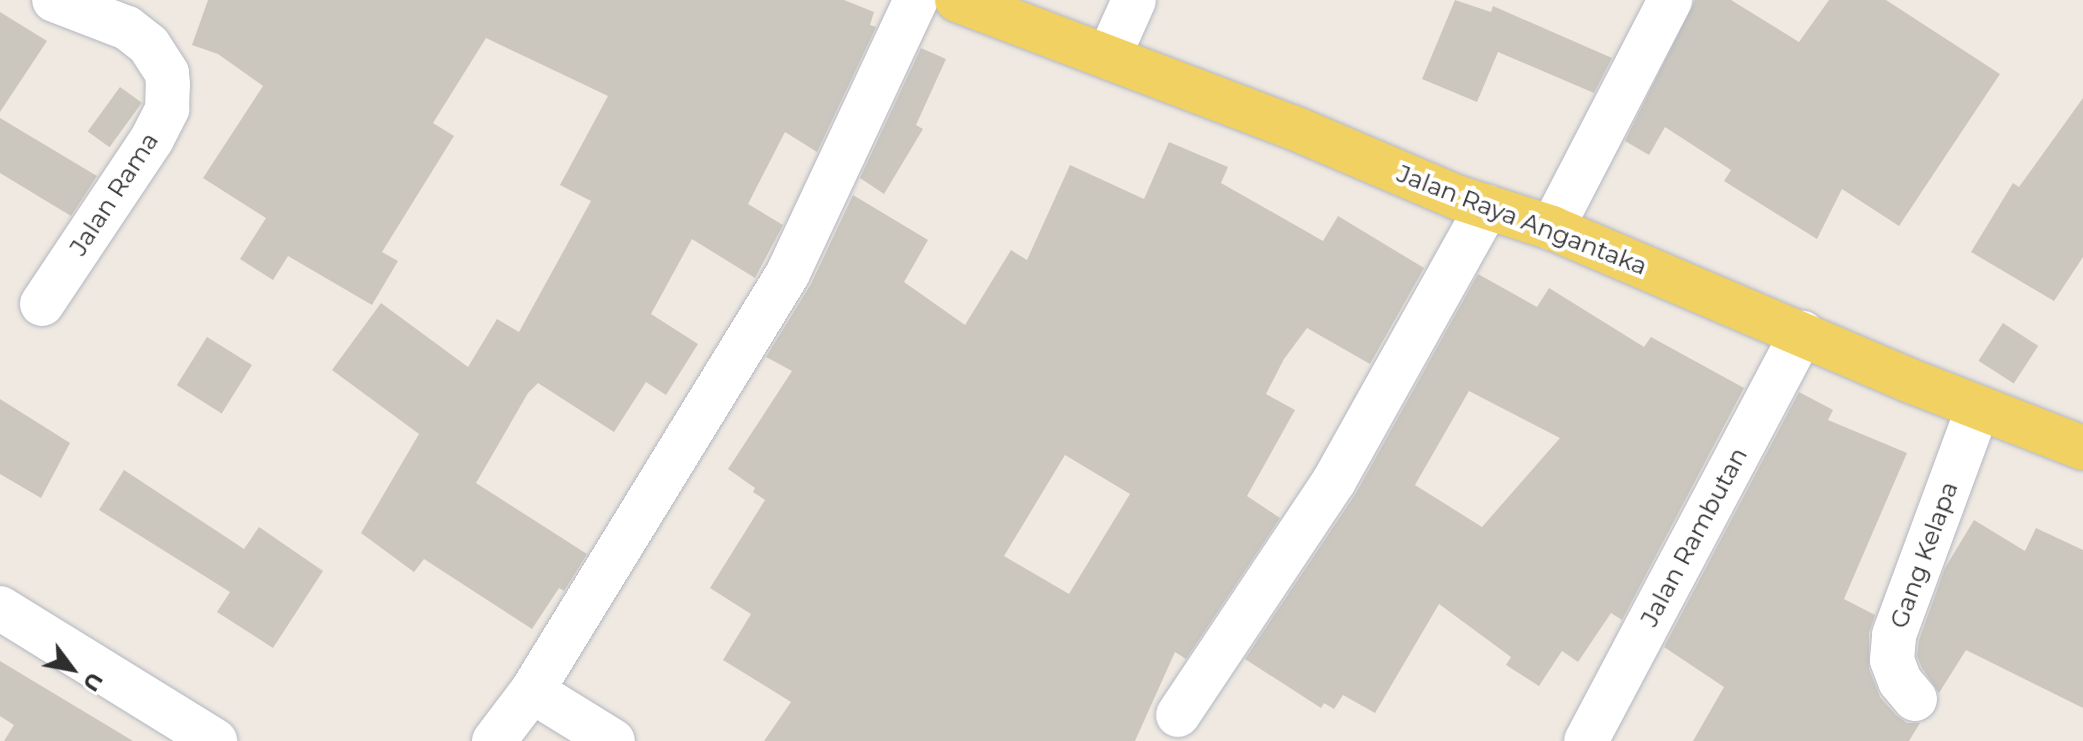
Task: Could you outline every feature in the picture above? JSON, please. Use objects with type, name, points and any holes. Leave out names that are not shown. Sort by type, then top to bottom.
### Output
[{"type":"main road","name":"Jalan Raya Angantaka","points":[[957,0],[1006,21],[1109,56],[1487,207],[1552,228],[1978,408],[2083,448]]},
{"type":"street","name":"Jalan Rama","points":[[42,304],[152,139],[167,109],[168,85],[167,73],[149,45],[127,28],[54,0]]},
{"type":"street","points":[[494,741],[532,691],[788,273],[916,0]]},
{"type":"street","points":[[1109,56],[1134,0]]},
{"type":"street","points":[[1552,228],[1670,0]]},
{"type":"street","points":[[1178,715],[1334,481],[1487,207]]},
{"type":"street","name":"Jalan Rambutan","points":[[1586,741],[1802,333]]},
{"type":"street","name":"Gang Kelapa","points":[[1915,699],[1900,681],[1892,660],[1894,635],[1978,408]]},
{"type":"street","points":[[0,608],[215,741]]},
{"type":"street","points":[[532,691],[613,741]]},
{"type":"building","points":[[208,0],[844,0],[874,12],[870,25],[876,27],[817,152],[785,132],[748,204],[783,225],[755,278],[692,239],[651,314],[698,344],[666,395],[646,382],[614,432],[538,383],[528,393],[476,483],[587,554],[564,591],[559,588],[532,629],[424,559],[414,572],[361,533],[419,434],[332,370],[381,303],[468,367],[497,319],[519,332],[591,201],[560,185],[608,96],[486,38],[433,123],[454,136],[382,252],[398,261],[372,305],[288,256],[273,280],[240,259],[266,218],[203,178],[263,86],[218,54],[192,45]]},
{"type":"building","points":[[1455,0],[1491,12],[1493,6],[1612,58],[1594,93],[1498,52],[1477,102],[1422,79]]},
{"type":"building","points":[[1695,0],[1731,0],[1799,42],[1829,0],[1886,0],[2000,74],[1899,226],[1842,189],[1817,239],[1724,181],[1731,170],[1665,127],[1649,155],[1625,141]]},
{"type":"building","points":[[0,12],[47,41],[0,112]]},
{"type":"building","points":[[921,48],[946,59],[916,125],[923,129],[884,194],[860,178]]},
{"type":"building","points":[[120,87],[142,103],[110,147],[88,131]]},
{"type":"building","points":[[2083,98],[2083,257],[2054,301],[1971,252],[2013,183],[2019,187]]},
{"type":"building","points":[[0,118],[97,176],[71,216],[0,173]]},
{"type":"building","points":[[1169,142],[1228,167],[1221,183],[1323,241],[1338,216],[1424,268],[1370,364],[1307,328],[1284,359],[1266,394],[1295,410],[1247,496],[1280,518],[1186,659],[1175,652],[1135,741],[764,741],[791,702],[723,660],[751,614],[710,588],[765,500],[753,492],[755,488],[728,469],[792,371],[766,357],[811,284],[853,195],[928,240],[904,282],[965,325],[1011,250],[1027,260],[1070,165],[1144,199]],"holes":[[[1065,455],[1130,494],[1069,594],[1004,556]]]},
{"type":"building","points":[[1478,274],[1537,307],[1549,288],[1644,347],[1651,337],[1744,388],[1622,620],[1611,613],[1578,662],[1562,651],[1539,686],[1506,665],[1511,657],[1439,604],[1375,713],[1343,695],[1334,709],[1324,703],[1321,708],[1245,659],[1356,493]],"holes":[[[1469,391],[1560,438],[1482,527],[1415,485]]]},
{"type":"building","points":[[2003,323],[2038,346],[2014,384],[1978,361]]},
{"type":"building","points":[[207,337],[252,365],[222,413],[177,385]]},
{"type":"building","points":[[1799,392],[1833,410],[1828,420],[1907,453],[1844,599],[1875,615],[1869,633],[1869,669],[1880,697],[1896,715],[1907,723],[1920,723],[1909,741],[1693,741],[1724,687],[1664,647]]},
{"type":"building","points":[[0,399],[70,443],[41,498],[0,474]]},
{"type":"building","points":[[124,470],[244,549],[259,527],[323,571],[273,648],[217,612],[230,592],[99,510]]},
{"type":"building","points":[[1974,520],[2025,551],[2036,528],[2083,550],[2083,708],[1966,650],[1939,693],[1922,668],[1917,656],[1919,640],[1945,568]]},
{"type":"building","points":[[0,661],[133,741],[4,741],[14,725],[0,716]]}]
